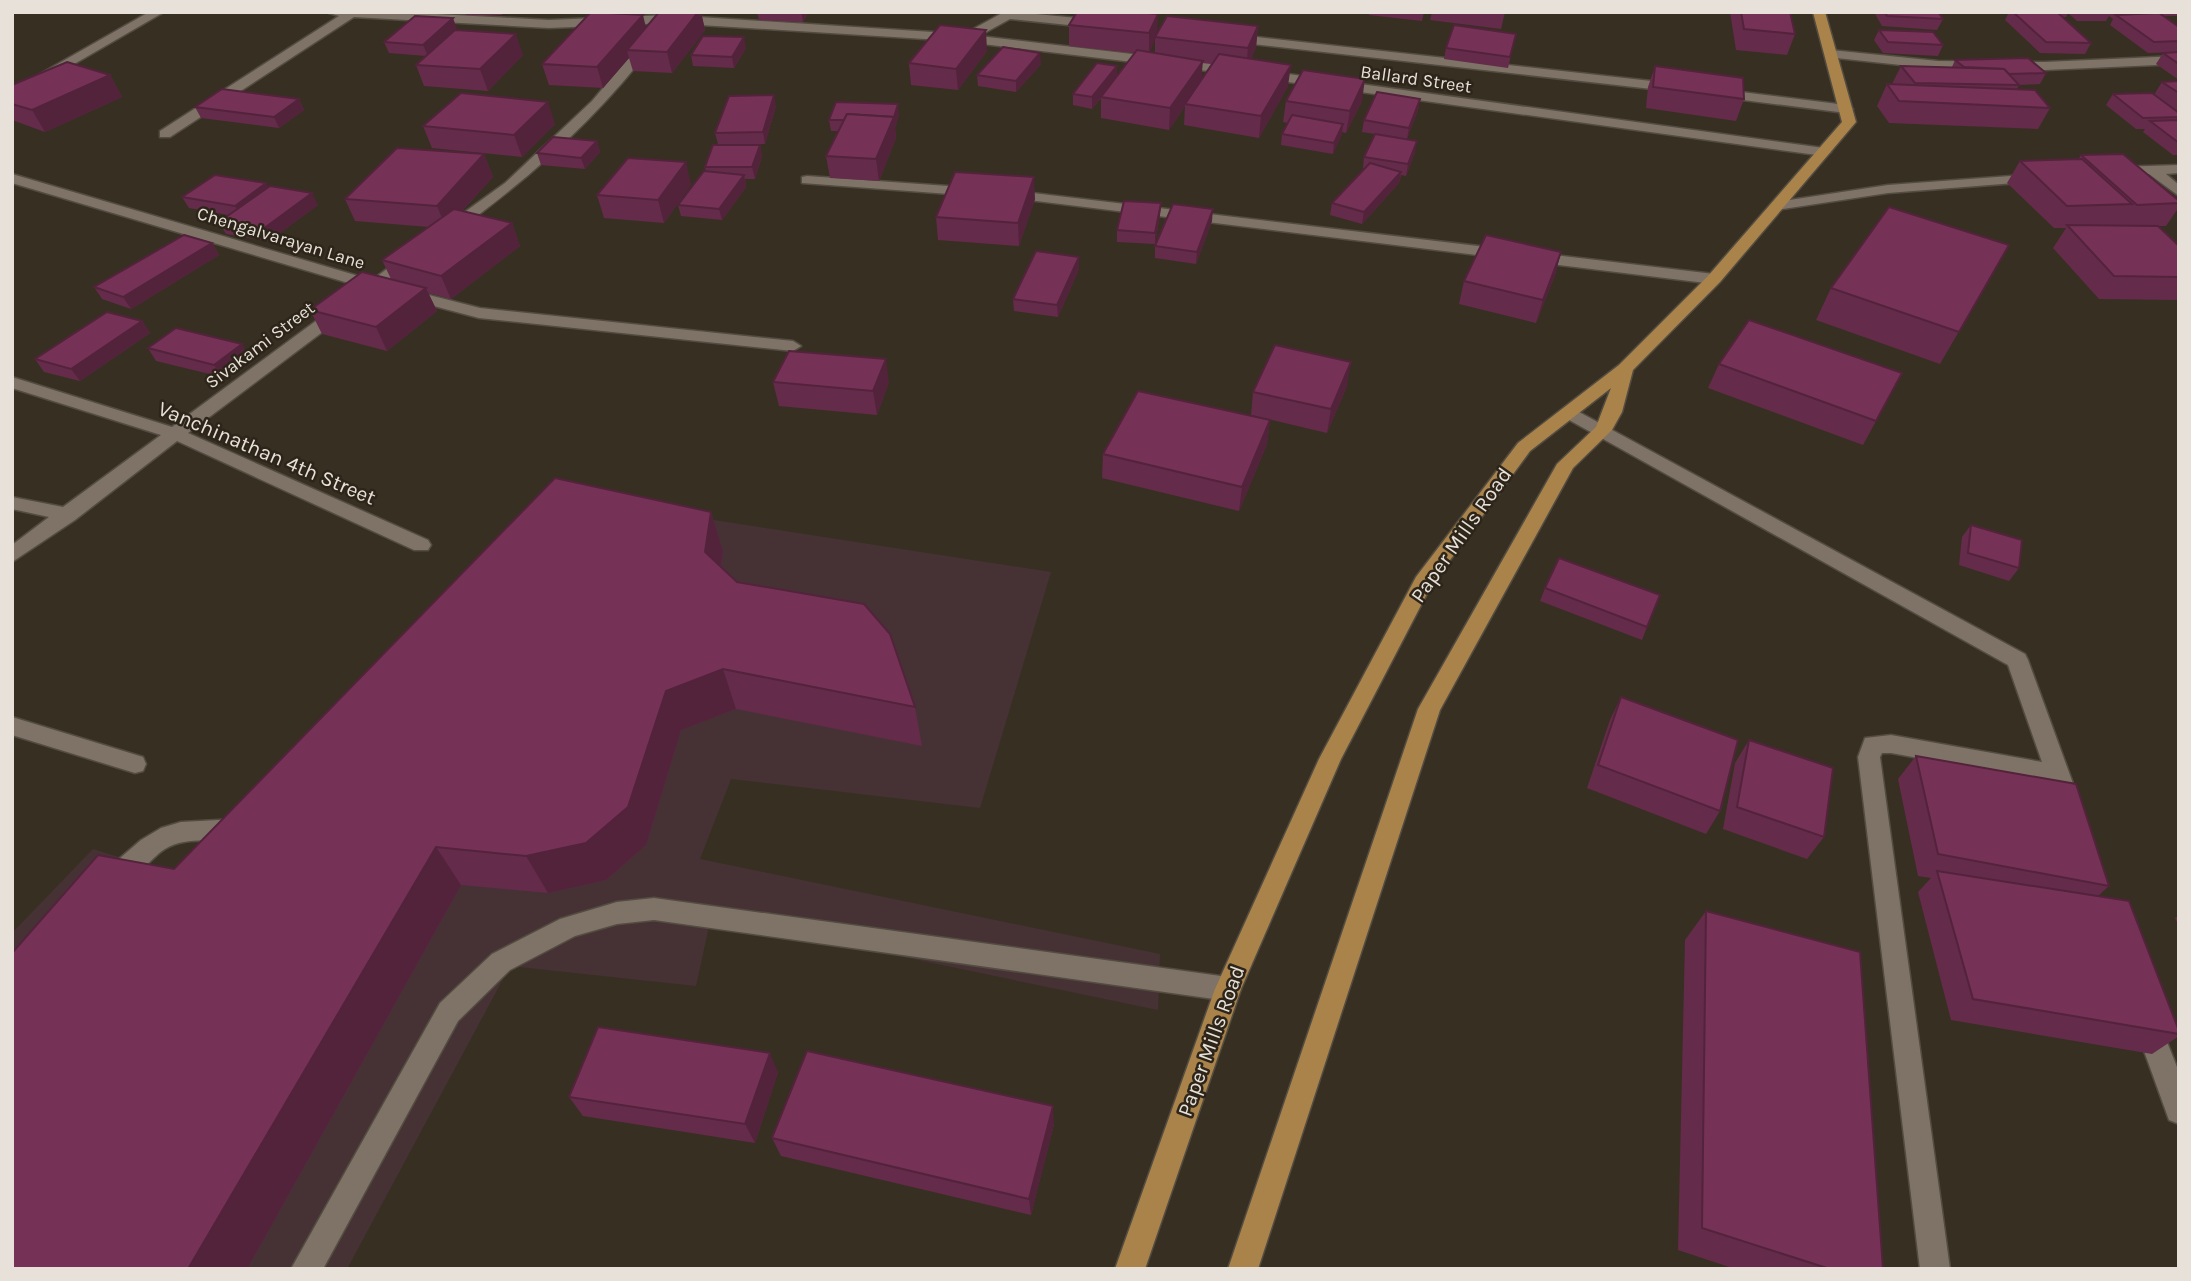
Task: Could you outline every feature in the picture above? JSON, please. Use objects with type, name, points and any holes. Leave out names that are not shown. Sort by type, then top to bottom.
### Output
[{"type":"main road","points":[[1819,12],[1846,109]]},
{"type":"main road","name":"Paper Mills Road","points":[[1130,1269],[1228,989],[1330,759],[1423,582],[1524,447],[1625,369],[1714,279],[1849,122],[1846,109]]},
{"type":"main road","points":[[1243,1269],[1429,709],[1566,464],[1603,430],[1613,412],[1625,369]]},
{"type":"street","points":[[12,96],[158,12]]},
{"type":"street","name":"Ballard Street","points":[[332,12],[549,24],[669,16],[966,38],[1208,67],[1824,152]]},
{"type":"street","points":[[165,134],[349,15]]},
{"type":"street","points":[[966,38],[1008,15],[1117,26]]},
{"type":"street","name":"Sivakami Street","points":[[12,555],[510,186],[597,104],[669,16]]},
{"type":"street","points":[[1212,36],[1846,109]]},
{"type":"street","points":[[1831,54],[1938,65],[2045,66],[2179,60]]},
{"type":"street","points":[[2104,172],[2179,170]]},
{"type":"street","points":[[2155,172],[2179,192]]},
{"type":"street","points":[[1777,206],[1888,189],[2050,177]]},
{"type":"street","name":"Chengalvarayan Lane","points":[[12,178],[373,285],[479,313],[793,346]]},
{"type":"street","points":[[807,180],[1053,197],[1714,279]]},
{"type":"street","name":"Vanchinathan 4th Street","points":[[12,382],[174,433],[421,545]]},
{"type":"street","points":[[1568,412],[2017,660],[2076,825]]},
{"type":"street","points":[[12,503],[68,514]]},
{"type":"street","points":[[12,726],[135,764]]},
{"type":"street","points":[[1935,1269],[1869,757],[1873,744],[1891,744],[2057,774]]},
{"type":"street","points":[[100,894],[148,845],[175,832],[223,835],[259,821]]},
{"type":"street","points":[[306,1269],[449,1012],[501,962],[569,928],[617,913],[654,909],[1228,989]]},
{"type":"street","points":[[2141,1007],[2179,1110]]},
{"type":"shaded area","points":[[551,495],[1051,572],[980,808],[731,779],[700,859],[1160,954],[1158,1010],[711,917],[696,986],[510,966],[347,1269],[12,1269],[12,933],[93,849],[177,875]]},
{"type":"building","points":[[591,12],[643,15],[597,67],[542,64]]},
{"type":"building","points":[[659,12],[698,12],[667,52],[627,50]]},
{"type":"building","points":[[1077,12],[1158,14],[1149,33],[1069,25]]},
{"type":"building","points":[[1741,12],[1790,12],[1795,34],[1744,29]]},
{"type":"building","points":[[1885,12],[1938,12],[1943,19],[1887,16]]},
{"type":"building","points":[[2013,12],[2057,12],[2091,43],[2046,42]]},
{"type":"building","points":[[2159,13],[2179,27],[2179,41],[2154,42],[2116,15]]},
{"type":"building","points":[[415,16],[453,18],[423,45],[384,42]]},
{"type":"building","points":[[1167,16],[1258,26],[1248,48],[1155,37]]},
{"type":"building","points":[[940,25],[986,30],[956,69],[909,63]]},
{"type":"building","points":[[1454,25],[1516,34],[1510,57],[1446,48]]},
{"type":"building","points":[[455,30],[516,34],[480,69],[416,65]]},
{"type":"building","points":[[1879,30],[1933,32],[1943,45],[1888,42]]},
{"type":"building","points":[[703,36],[744,37],[732,57],[691,55]]},
{"type":"building","points":[[1003,47],[1040,53],[1016,81],[977,75]]},
{"type":"building","points":[[1137,50],[1203,61],[1170,108],[1101,97]]},
{"type":"building","points":[[2179,52],[2179,64],[2163,53]]},
{"type":"building","points":[[1219,54],[1291,65],[1261,116],[1185,104]]},
{"type":"building","points":[[2028,58],[2046,73],[2009,74],[2004,69],[1964,67],[1955,60]]},
{"type":"building","points":[[67,62],[110,75],[32,110],[12,104],[12,85]]},
{"type":"building","points":[[1097,63],[1117,66],[1092,97],[1073,94]]},
{"type":"building","points":[[1655,66],[1743,78],[1744,99],[1653,87]]},
{"type":"building","points":[[1901,66],[2004,69],[2019,85],[1915,83]]},
{"type":"building","points":[[1303,70],[1365,79],[1350,111],[1286,101]]},
{"type":"building","points":[[2179,81],[2179,93],[2162,82]]},
{"type":"building","points":[[1887,84],[2035,90],[2050,108],[1899,101]]},
{"type":"building","points":[[222,89],[299,99],[274,117],[195,107]]},
{"type":"building","points":[[1377,92],[1420,99],[1409,128],[1364,120]]},
{"type":"building","points":[[461,93],[548,102],[514,135],[423,126]]},
{"type":"building","points":[[2152,93],[2179,113],[2179,117],[2143,118],[2113,94]]},
{"type":"building","points":[[774,95],[763,132],[715,133],[729,96]]},
{"type":"building","points":[[836,102],[898,104],[894,117],[847,114],[844,120],[829,120]]},
{"type":"building","points":[[847,114],[894,117],[876,159],[826,156]]},
{"type":"building","points":[[1292,115],[1343,124],[1334,143],[1282,134]]},
{"type":"building","points":[[2179,120],[2179,143],[2150,121]]},
{"type":"building","points":[[1375,134],[1417,141],[1408,164],[1364,157]]},
{"type":"building","points":[[553,137],[597,141],[581,158],[537,153]]},
{"type":"building","points":[[713,145],[760,145],[752,167],[705,167]]},
{"type":"building","points":[[397,148],[484,154],[437,206],[345,199]]},
{"type":"building","points":[[2123,154],[2179,203],[2137,205],[2081,155]]},
{"type":"building","points":[[628,158],[686,162],[658,200],[597,195]]},
{"type":"building","points":[[2082,159],[2132,204],[2067,206],[2020,161]]},
{"type":"building","points":[[1370,163],[1401,172],[1364,212],[1332,203]]},
{"type":"building","points":[[704,171],[744,175],[719,209],[678,205]]},
{"type":"building","points":[[955,172],[1034,177],[1018,223],[936,217]]},
{"type":"building","points":[[215,175],[266,183],[235,206],[182,197]]},
{"type":"building","points":[[270,186],[312,193],[263,229],[219,222]]},
{"type":"building","points":[[1124,201],[1161,203],[1155,233],[1117,230]]},
{"type":"building","points":[[1173,204],[1213,209],[1197,252],[1155,246]]},
{"type":"building","points":[[1889,207],[2009,245],[1959,332],[1831,288]]},
{"type":"building","points":[[454,209],[512,223],[441,276],[382,260]]},
{"type":"building","points":[[2067,225],[2158,226],[2179,246],[2179,277],[2114,276]]},
{"type":"building","points":[[184,235],[212,243],[123,297],[94,287]]},
{"type":"building","points":[[1486,235],[1561,252],[1543,300],[1464,281]]},
{"type":"building","points":[[1036,251],[1079,257],[1057,305],[1013,299]]},
{"type":"building","points":[[362,272],[426,288],[376,327],[310,310]]},
{"type":"building","points":[[107,312],[142,321],[71,369],[35,359]]},
{"type":"building","points":[[1749,320],[1902,373],[1876,421],[1719,364]]},
{"type":"building","points":[[176,328],[242,344],[214,365],[148,348]]},
{"type":"building","points":[[1275,345],[1351,362],[1331,409],[1253,392]]},
{"type":"building","points":[[789,351],[886,359],[873,391],[773,382]]},
{"type":"building","points":[[1138,391],[1270,420],[1242,487],[1103,454]]},
{"type":"building","points":[[555,478],[711,512],[705,552],[737,582],[864,604],[890,634],[915,707],[723,669],[666,691],[628,807],[586,843],[526,856],[436,847],[188,1269],[12,1269],[12,953],[98,855],[174,869]]},
{"type":"building","points":[[1971,525],[2022,540],[2019,568],[1968,553]]},
{"type":"building","points":[[1559,558],[1660,595],[1647,627],[1545,588]]},
{"type":"building","points":[[1621,697],[1738,740],[1720,811],[1598,765]]},
{"type":"building","points":[[1749,740],[1833,768],[1824,837],[1737,807]]},
{"type":"building","points":[[1916,756],[2076,784],[2109,886],[1938,854]]},
{"type":"building","points":[[1937,871],[2129,901],[2179,1034],[1973,999]]},
{"type":"building","points":[[1706,911],[1860,952],[1883,1269],[1830,1269],[1702,1228]]},
{"type":"building","points":[[598,1027],[770,1053],[745,1124],[569,1097]]},
{"type":"building","points":[[807,1051],[1053,1106],[1029,1199],[772,1138]]}]
